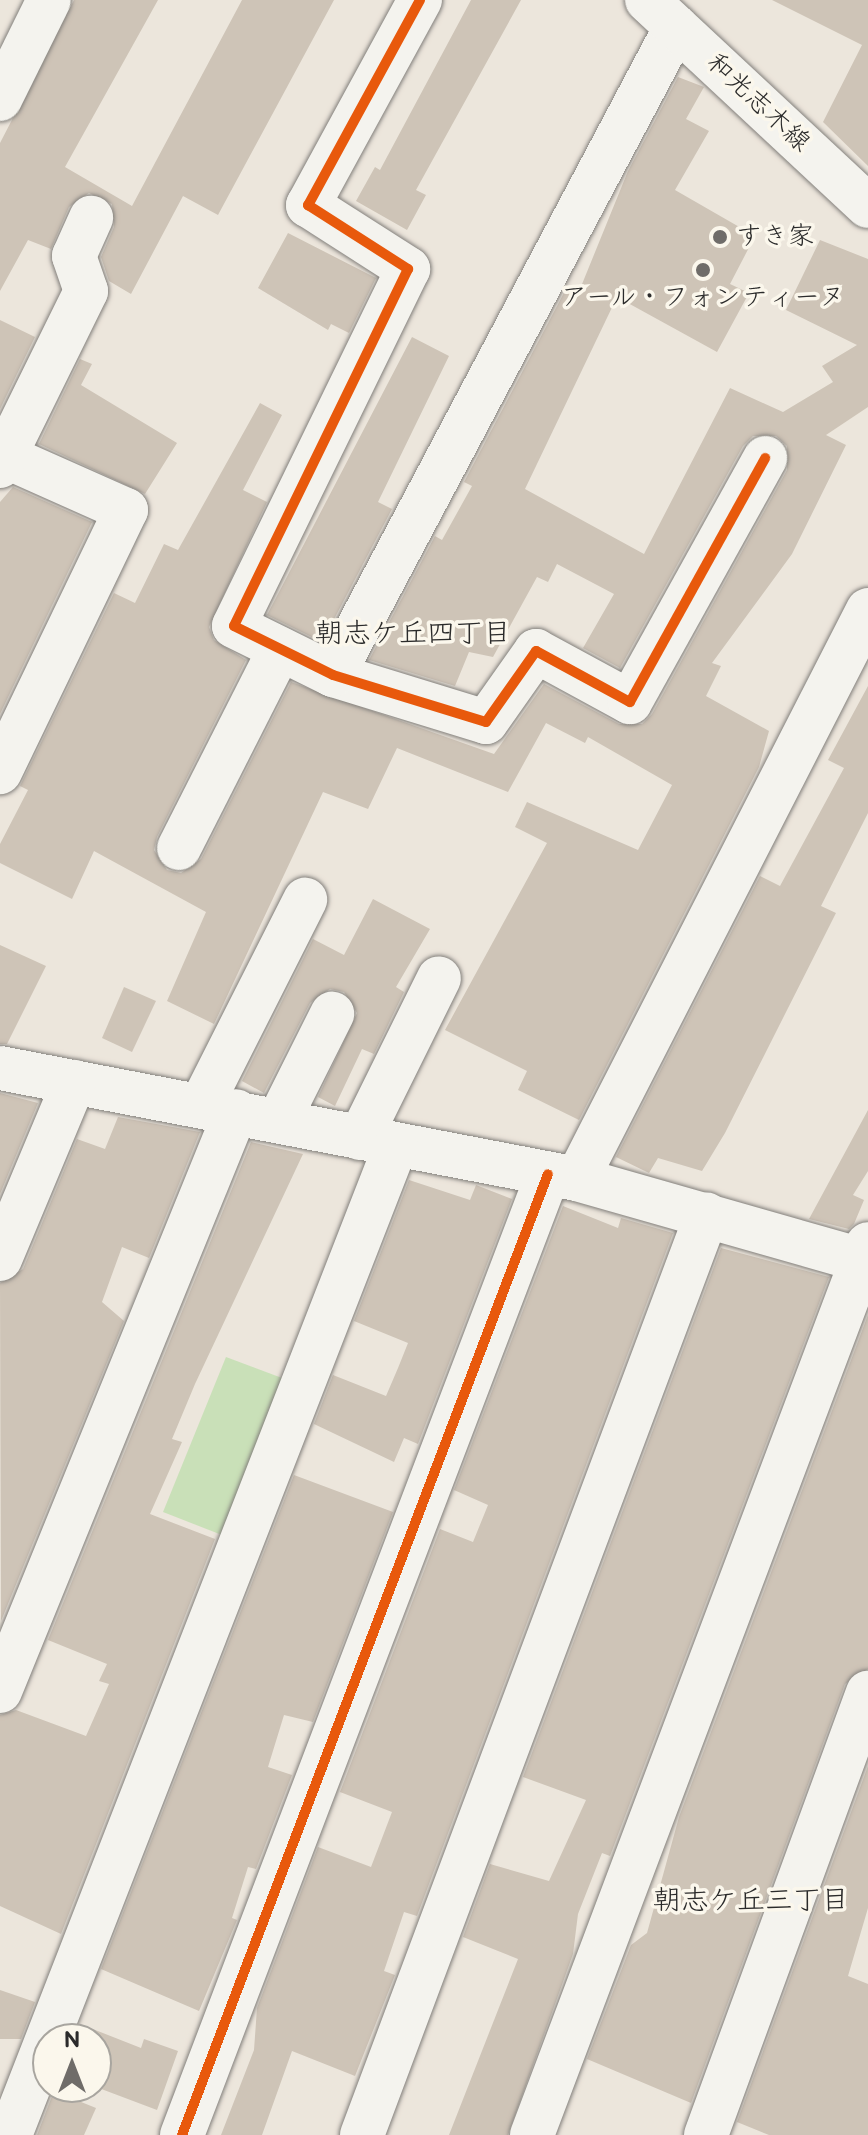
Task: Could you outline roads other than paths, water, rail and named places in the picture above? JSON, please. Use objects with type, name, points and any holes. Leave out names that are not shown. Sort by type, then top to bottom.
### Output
[{"type":"street","points":[[0,99],[49,0]]},
{"type":"street","points":[[420,0],[308,205],[408,269],[234,626],[333,675],[486,722],[536,651],[630,702],[765,458]]},
{"type":"street","points":[[333,675],[661,13]]},
{"type":"street","name":"和光志木線","points":[[661,13],[868,206]]},
{"type":"street","points":[[0,772],[126,510],[2,459],[86,291],[74,256],[91,218]]},
{"type":"street","points":[[182,2135],[562,1177],[868,610]]},
{"type":"street","points":[[179,848],[280,649]]},
{"type":"street","points":[[0,1691],[219,1108],[305,900]]},
{"type":"street","points":[[10,2135],[439,978]]},
{"type":"street","points":[[279,1120],[332,1014]]},
{"type":"street","points":[[0,1068],[219,1108],[562,1177],[865,1255],[532,2135]]},
{"type":"street","points":[[0,1259],[74,1082]]},
{"type":"street","points":[[362,2135],[707,1214]]},
{"type":"street","points":[[706,2135],[868,1693]]},
{"type":"place","name":"すき家","points":[[720,237]]},
{"type":"place","name":"アール・フォンティーヌ","points":[[703,270]]},
{"type":"district","name":"朝志ケ丘四丁目","points":[[413,634]]},
{"type":"district","name":"朝志ケ丘三丁目","points":[[751,1901]]}]
